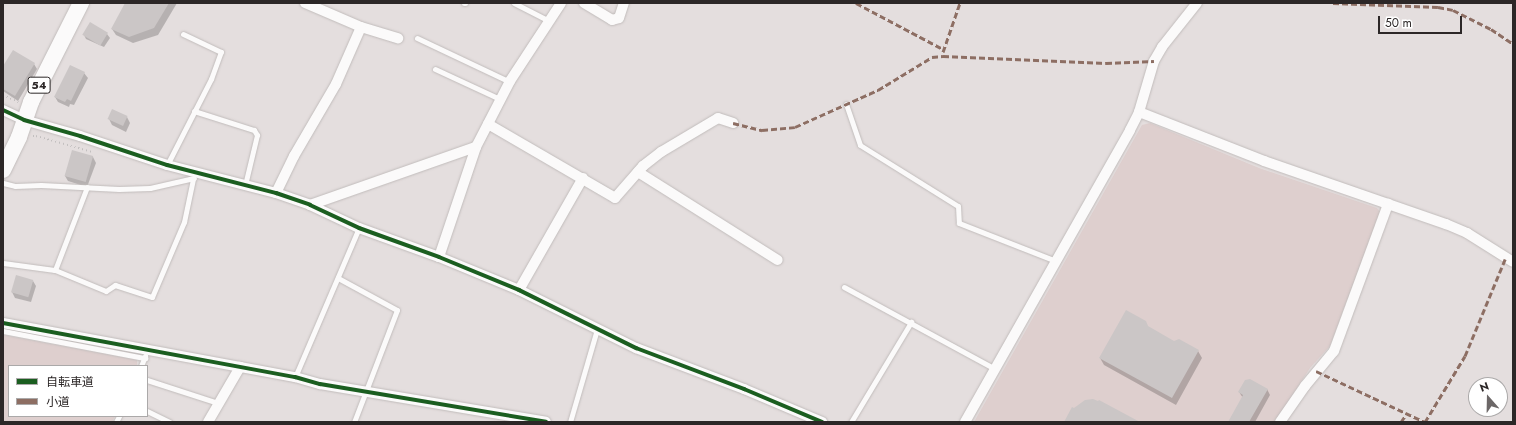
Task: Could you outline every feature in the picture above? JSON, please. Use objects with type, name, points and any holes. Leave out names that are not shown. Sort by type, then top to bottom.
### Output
[{"type":"main road","name":"54","points":[[3,170],[19,137],[24,120],[81,3]]},
{"type":"street","points":[[305,3],[318,5],[361,27],[398,38]]},
{"type":"street","points":[[439,257],[476,147],[510,82],[562,3]]},
{"type":"street","points":[[584,3],[612,20],[619,18],[624,3]]},
{"type":"street","points":[[965,422],[1130,130],[1139,112],[1154,61],[1162,47],[1197,3]]},
{"type":"street","points":[[276,193],[294,156],[336,84],[361,27]]},
{"type":"street","points":[[3,110],[24,120],[80,136],[195,175],[276,193],[310,205],[359,228],[439,257],[519,290],[636,348],[744,389],[822,422]]},
{"type":"street","points":[[1139,112],[1264,161],[1467,233],[1513,262]]},
{"type":"street","points":[[488,124],[615,198],[638,172],[660,152],[718,118],[733,123]]},
{"type":"street","points":[[310,205],[476,147]]},
{"type":"street","points":[[638,172],[778,260]]},
{"type":"street","points":[[519,290],[583,178]]},
{"type":"street","points":[[1280,422],[1305,386],[1334,351],[1388,204]]},
{"type":"street","points":[[3,323],[146,354],[240,367],[365,391],[546,422]]},
{"type":"street","points":[[208,422],[240,367]]},
{"type":"lane","points":[[514,3],[549,21]]},
{"type":"lane","points":[[167,165],[211,79],[221,52],[183,34]]},
{"type":"lane","points":[[417,38],[510,82]]},
{"type":"lane","points":[[435,69],[500,99]]},
{"type":"lane","points":[[846,104],[860,145],[958,206],[959,223],[1056,261]]},
{"type":"lane","points":[[194,111],[254,130],[257,135],[245,185]]},
{"type":"lane","points":[[3,184],[15,186],[41,185],[119,190],[150,188],[195,175],[186,217],[152,297],[115,285],[106,291],[55,270],[3,263]]},
{"type":"lane","points":[[55,270],[87,187]]},
{"type":"lane","points":[[295,377],[359,228]]},
{"type":"lane","points":[[338,278],[397,310],[354,422]]},
{"type":"lane","points":[[844,287],[911,322],[995,369]]},
{"type":"lane","points":[[851,422],[911,322]]},
{"type":"lane","points":[[570,422],[597,329]]},
{"type":"lane","points":[[3,331],[146,354],[141,365]]},
{"type":"lane","points":[[148,380],[218,403]]},
{"type":"lane","points":[[148,411],[170,422]]},
{"type":"path","points":[[3,95],[15,102]]},
{"type":"shaded area","points":[[1150,123],[1259,168],[1377,208],[1380,212],[1330,346],[1310,368],[1275,422],[974,422],[1142,125]]},
{"type":"shaded area","points":[[3,335],[137,360],[137,365],[8,365],[8,417],[114,417],[112,422],[3,422]]},
{"type":"building","points":[[125,3],[169,3],[154,28],[129,37],[111,29]]},
{"type":"building","points":[[90,22],[108,33],[100,46],[82,35]]},
{"type":"building","points":[[13,50],[35,63],[15,96],[3,89],[3,66]]},
{"type":"building","points":[[70,65],[85,72],[71,101],[67,99],[65,102],[54,97]]},
{"type":"building","points":[[112,109],[128,116],[123,126],[108,119]]},
{"type":"building","points":[[72,150],[93,156],[86,182],[65,176]]},
{"type":"building","points":[[16,275],[33,280],[28,297],[11,292]]},
{"type":"building","points":[[1126,310],[1146,321],[1148,326],[1174,341],[1179,339],[1199,350],[1172,398],[1099,358]]},
{"type":"building","points":[[1250,379],[1268,389],[1249,422],[1228,422],[1243,395],[1238,392],[1245,380]]},
{"type":"building","points":[[1085,400],[1099,400],[1140,422],[1064,422],[1072,407],[1074,408]]},
{"type":"marked path","points":[[856,3],[943,49]]},
{"type":"marked path","points":[[943,52],[960,3]]},
{"type":"marked path","points":[[1333,3],[1438,7],[1453,10],[1491,29],[1513,44]]},
{"type":"marked path","points":[[733,123],[762,130],[795,127],[878,90],[932,57],[943,56],[1106,63],[1154,61]]},
{"type":"marked path","points":[[1425,422],[1465,356],[1506,257]]},
{"type":"marked path","points":[[1316,371],[1425,422]]},
{"type":"marked path","points":[[1401,422],[1407,413]]},
{"type":"cycle path","points":[[3,110],[24,120],[80,136],[167,165],[276,193],[310,205],[359,228],[439,257],[519,290],[636,348],[744,389],[822,422]]},
{"type":"cycle path","points":[[3,323],[295,377],[320,384],[546,422]]}]
